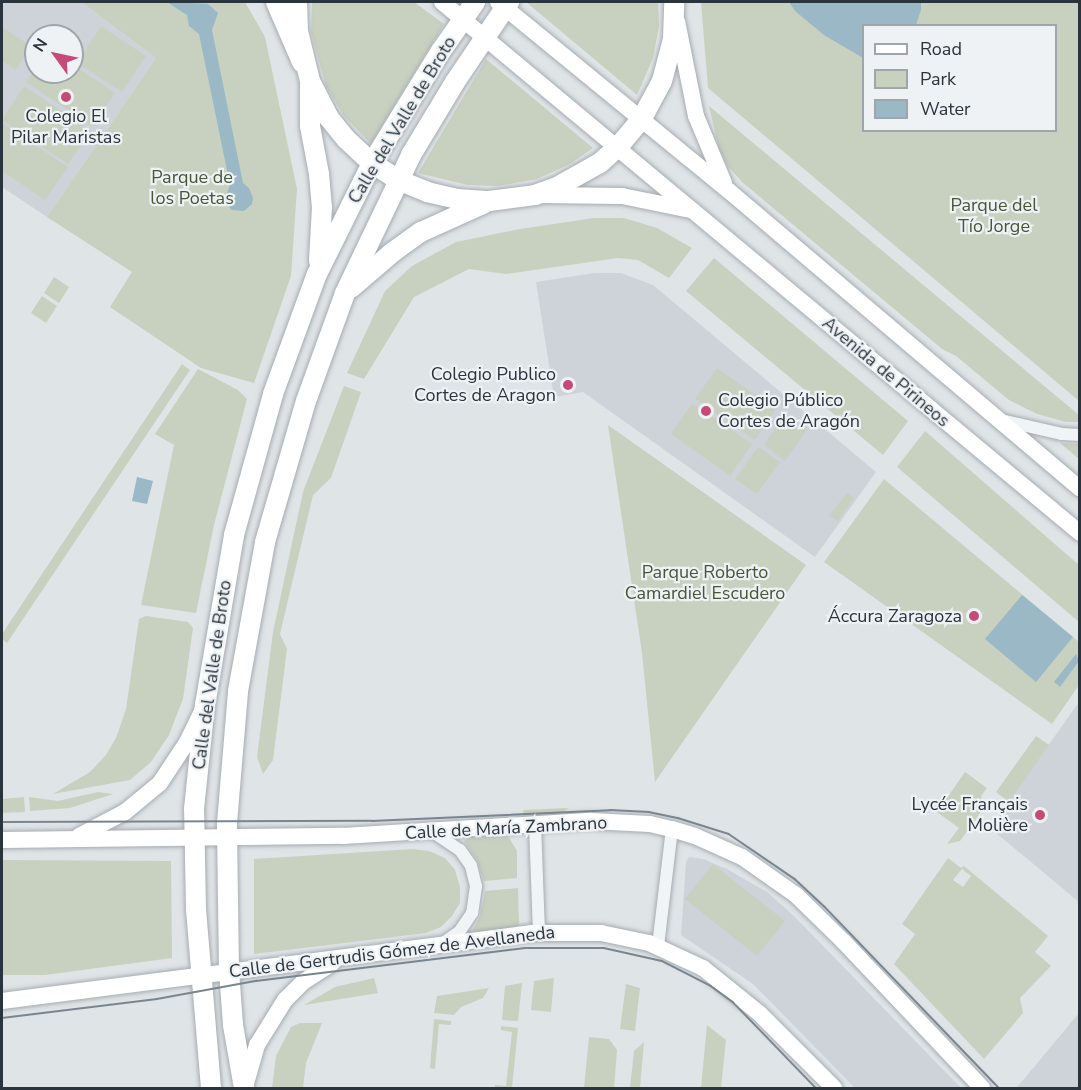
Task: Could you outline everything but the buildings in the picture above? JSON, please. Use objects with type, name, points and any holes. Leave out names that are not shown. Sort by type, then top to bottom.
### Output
[{"type":"highway","points":[[277,2],[307,72]]},
{"type":"main road","name":"Avenida de Pirineos","points":[[297,2],[298,31],[307,72],[329,118],[346,139],[372,163],[398,180],[427,192],[449,197],[489,201],[535,195],[622,196],[693,210]]},
{"type":"main road","name":"Avenida de Pirineos","points":[[442,2],[1080,533]]},
{"type":"main road","name":"Calle del Valle de Broto","points":[[210,1089],[200,975],[194,809],[205,705],[234,535],[273,394],[317,274],[372,163],[475,2]]},
{"type":"main road","name":"Avenida de Pirineos","points":[[504,4],[729,191],[1080,489]]},
{"type":"main road","name":"Calle del Valle de Broto","points":[[245,1089],[233,1025],[229,971],[227,839],[238,691],[265,542],[309,391],[345,293],[398,180],[428,126],[504,4]]},
{"type":"main road","name":"Avenida de Pirineos","points":[[535,195],[579,176],[618,147],[641,120],[656,95],[667,68],[675,6]]},
{"type":"main road","name":"Avenida de Pirineos","points":[[675,6],[696,116],[715,165],[729,191]]},
{"type":"main road","name":"Calle del Valle de Broto","points":[[307,72],[310,126],[319,174],[322,207],[317,274]]},
{"type":"main road","name":"Calle del Valle de Broto","points":[[345,293],[393,252],[421,232],[489,201]]},
{"type":"main road","points":[[73,838],[109,823],[160,783],[187,742],[205,705]]},
{"type":"main road","name":"Calle de María Zambrano","points":[[2,840],[227,839],[433,832],[535,824],[620,821],[672,829],[695,836],[742,857],[796,895],[844,942],[982,1089]]},
{"type":"main road","name":"Calle de Gertrudis Gómez de Avellaneda","points":[[3,1000],[431,948],[539,932],[601,933],[637,939],[658,946],[703,968],[724,982],[774,1028],[834,1089]]},
{"type":"main road","points":[[245,1089],[257,1045],[285,1000],[313,974],[338,959]]},
{"type":"street","points":[[997,419],[1062,434],[1080,435]]},
{"type":"street","points":[[535,824],[539,932]]},
{"type":"street","points":[[658,946],[672,829]]},
{"type":"street","points":[[431,948],[459,932],[472,913],[477,895],[475,876],[466,856],[453,843],[433,832]]},
{"type":"shaded area","name":"Colegio El Pilar Maristas","points":[[2,2],[81,2],[156,58],[47,217],[2,187]]},
{"type":"shaded area","name":"Colegio Público Cortes de Aragón","points":[[594,273],[621,273],[653,285],[876,472],[815,557],[583,392],[554,397],[536,282]]},
{"type":"shaded area","name":"Lycée Français Molière","points":[[1079,702],[1079,902],[990,828]]},
{"type":"shaded area","points":[[689,857],[703,859],[727,869],[767,892],[794,916],[961,1088],[855,1088],[753,984],[681,935],[686,862]]},
{"type":"shaded area","points":[[1079,1013],[1079,1088],[1016,1088],[1024,1079]]},
{"type":"green space","name":"Parque de los Poetas","points":[[81,2],[245,2],[265,37],[297,189],[291,276],[254,383],[201,368],[110,307],[132,272],[47,217],[156,58]]},
{"type":"green space","points":[[312,2],[414,2],[444,24],[371,144],[344,116],[326,86],[311,32]]},
{"type":"green space","points":[[526,2],[658,2],[659,26],[653,58],[637,95]]},
{"type":"green space","name":"Parque del Tío Jorge","points":[[701,2],[1079,2],[1079,401],[708,88]]},
{"type":"green space","points":[[101,26],[146,56],[122,92],[84,68],[84,52]]},
{"type":"green space","points":[[2,27],[24,41],[24,57],[16,70],[2,61]]},
{"type":"green space","points":[[486,59],[593,148],[570,164],[537,179],[499,186],[468,185],[418,173]]},
{"type":"green space","points":[[84,72],[115,93],[93,127],[29,84],[84,84]]},
{"type":"green space","points":[[24,86],[91,131],[68,164],[2,120]]},
{"type":"green space","points":[[709,106],[1079,415],[1079,422],[1066,422],[1037,414],[1009,400],[956,356],[942,349],[742,182],[727,165],[719,149]]},
{"type":"green space","points":[[2,123],[68,167],[45,200],[2,171]]},
{"type":"green space","points":[[594,218],[624,218],[657,228],[692,248],[669,278],[638,260],[618,258],[506,274],[469,269],[414,297],[364,379],[347,373],[385,291],[412,266],[456,242],[520,229]]},
{"type":"green space","points":[[714,258],[908,421],[883,455],[686,291]]},
{"type":"green space","points":[[54,277],[69,287],[59,303],[44,293]]},
{"type":"green space","points":[[42,296],[57,306],[46,323],[31,313]]},
{"type":"green space","points":[[182,364],[190,370],[7,643],[2,639],[2,634]]},
{"type":"green space","points":[[717,368],[776,409],[755,440],[695,399]]},
{"type":"green space","points":[[198,369],[238,390],[247,399],[214,525],[196,613],[141,605],[174,445],[155,434]]},
{"type":"green space","points":[[344,386],[361,392],[331,478],[313,495],[280,634],[287,649],[273,760],[263,774],[257,757],[273,632],[303,492]]},
{"type":"green space","points":[[692,403],[752,444],[730,476],[671,434]]},
{"type":"green space","points":[[785,414],[807,430],[785,461],[764,445]]},
{"type":"green space","name":"Parque Roberto Camardiel Escudero","points":[[608,425],[806,565],[655,782],[642,653]]},
{"type":"green space","points":[[925,431],[1079,565],[1079,622],[897,467]]},
{"type":"green space","points":[[1060,443],[1079,444],[1079,459]]},
{"type":"green space","points":[[758,447],[780,462],[757,494],[735,479]]},
{"type":"green space","name":"Áccura Zaragoza","points":[[884,479],[1079,642],[1079,685],[1052,724],[824,562]]},
{"type":"green space","points":[[847,493],[854,498],[838,521],[829,516]]},
{"type":"green space","points":[[146,616],[188,622],[193,628],[183,699],[169,735],[151,762],[130,780],[53,794],[90,772],[106,755],[116,738],[126,709],[139,619]]},
{"type":"green space","points":[[1036,736],[1049,745],[1009,802],[996,792]]},
{"type":"green space","points":[[965,772],[987,788],[981,796],[983,809],[960,841],[947,844],[959,828],[937,812]]},
{"type":"green space","points":[[98,792],[113,794],[70,808],[30,811],[29,797],[58,801]]},
{"type":"green space","points":[[24,797],[25,812],[2,813],[2,799]]},
{"type":"green space","points":[[569,808],[557,815],[524,817],[523,810]]},
{"type":"green space","points":[[508,836],[517,851],[517,878],[484,881],[477,860],[464,841],[470,837]]},
{"type":"green space","points":[[413,849],[429,851],[445,858],[455,870],[460,887],[460,903],[441,927],[426,933],[254,954],[254,859]]},
{"type":"green space","points":[[948,858],[961,868],[964,866],[1048,936],[1035,952],[1051,966],[1020,998],[1023,1013],[984,1059],[894,964],[915,934],[902,924]],"holes":[[[962,869],[971,876],[963,887],[953,880]]]},
{"type":"green space","points":[[2,860],[171,861],[172,958],[45,975],[2,975]]},
{"type":"green space","points":[[713,864],[785,921],[757,956],[685,899]]},
{"type":"green space","points":[[518,888],[519,924],[516,928],[470,935],[480,916],[485,891]]},
{"type":"green space","points":[[374,978],[378,993],[304,1005],[335,987]]},
{"type":"green space","points":[[554,978],[551,1012],[531,1010],[534,981]]},
{"type":"green space","points":[[522,983],[518,1021],[502,1020],[505,986]]},
{"type":"green space","points":[[626,984],[640,988],[635,1031],[620,1029]]},
{"type":"green space","points":[[489,988],[483,998],[461,1007],[454,1015],[434,1013],[437,996]]},
{"type":"green space","points":[[434,1019],[451,1021],[451,1025],[439,1024],[435,1069],[430,1068]]},
{"type":"green space","points":[[300,1023],[322,1023],[306,1063],[303,1088],[272,1088],[276,1056],[291,1027]]},
{"type":"green space","points":[[707,1025],[726,1040],[721,1088],[701,1088]]},
{"type":"green space","points":[[501,1026],[518,1028],[512,1088],[495,1088],[495,1085],[506,1086],[512,1032],[501,1030]]},
{"type":"green space","points":[[589,1037],[609,1039],[617,1050],[614,1088],[584,1088]]},
{"type":"green space","points":[[644,1042],[640,1088],[630,1088],[634,1051]]},
{"type":"water","points":[[167,2],[208,4],[218,13],[212,30],[243,183],[249,188],[253,198],[252,204],[244,211],[231,210],[225,198],[230,185],[199,34],[189,26],[187,15]]},
{"type":"water","points":[[789,2],[921,2],[916,24],[862,24],[862,57],[824,35],[795,11]]},
{"type":"water","points":[[137,477],[153,481],[147,504],[132,501]]},
{"type":"water","points":[[1022,595],[1073,637],[1036,682],[985,639]]},
{"type":"water","points":[[1076,654],[1079,661],[1060,687],[1054,682]]},
{"type":"tram line","points":[[2,822],[372,821],[610,810],[649,812],[678,818],[729,834],[795,879],[825,907],[999,1088]]},
{"type":"tram line","points":[[2,1018],[157,999],[256,981],[525,948],[604,948],[662,961],[711,986],[733,1002],[816,1088]]},
{"type":"place","name":"Colegio El Pilar Maristas","points":[[66,97]]},
{"type":"place","name":"Colegio Publico Cortes de Aragon","points":[[568,385]]},
{"type":"place","name":"Colegio Público Cortes de Aragón","points":[[706,411]]},
{"type":"place","name":"Áccura Zaragoza","points":[[974,616]]},
{"type":"place","name":"Lycée Français Molière","points":[[1040,815]]}]
